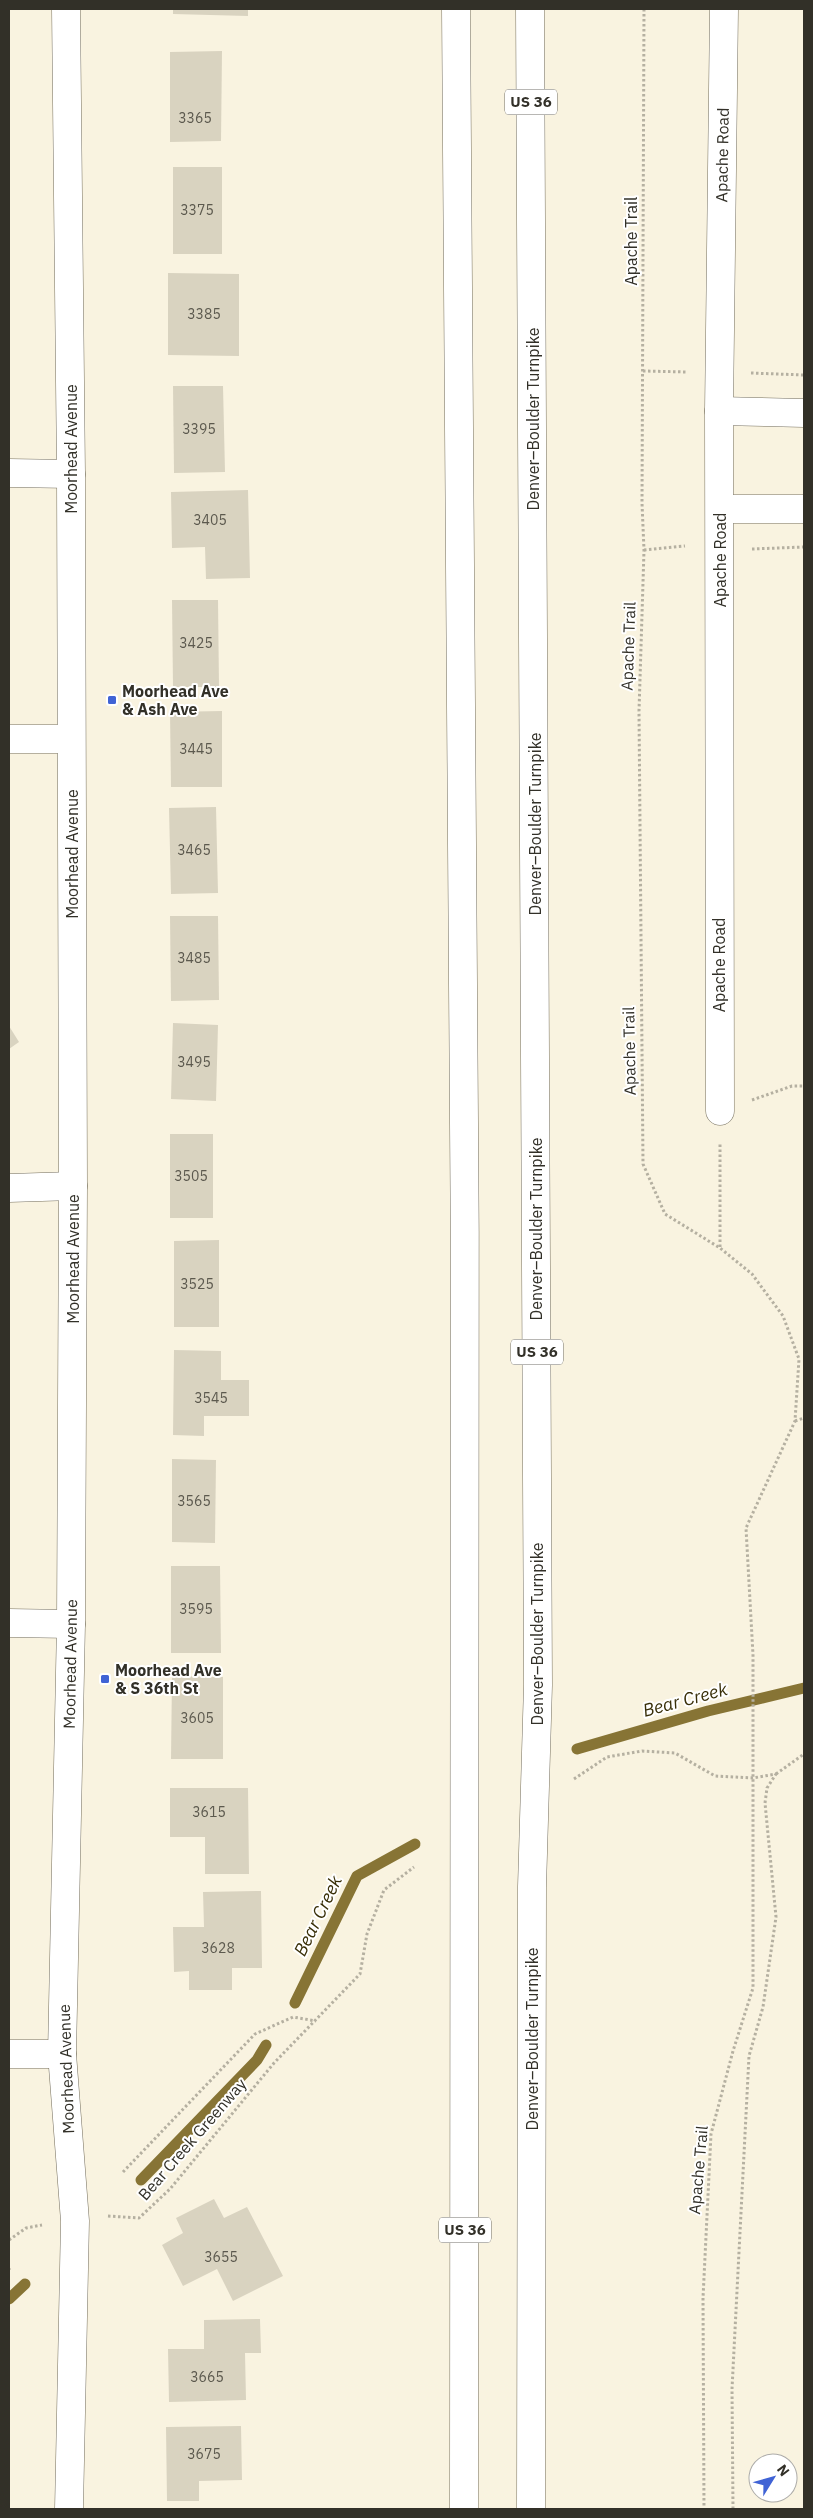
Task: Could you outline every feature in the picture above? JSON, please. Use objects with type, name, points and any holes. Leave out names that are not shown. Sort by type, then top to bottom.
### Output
[{"type":"main road","name":"Moorhead Avenue","points":[[66,9],[71,474],[73,1186],[71,1624],[62,2054],[75,2221],[69,2509]]},
{"type":"main road","name":"US 36","points":[[456,9],[460,422],[467,1941],[464,2509]]},
{"type":"main road","name":"Denver–Boulder Turnpike","points":[[530,9],[538,1685],[532,1887],[531,2509]]},
{"type":"main road","name":"Apache Road","points":[[720,1111],[720,411],[724,9]]},
{"type":"main road","points":[[720,411],[804,413]]},
{"type":"main road","points":[[9,473],[71,474]]},
{"type":"main road","points":[[720,509],[804,509]]},
{"type":"main road","points":[[9,739],[71,739]]},
{"type":"main road","points":[[9,1188],[73,1186]]},
{"type":"main road","points":[[9,1624],[71,1624]]},
{"type":"main road","points":[[9,2054],[62,2054]]},
{"type":"path","name":"Apache Trail","points":[[644,9],[642,503],[644,550],[638,711],[643,1164],[665,1214],[720,1248],[752,1274],[783,1316],[799,1359],[795,1421],[746,1528],[753,1655],[753,1988],[732,2051],[711,2134],[703,2298],[704,2509]]},
{"type":"path","points":[[720,1248],[720,1111],[792,1086],[804,1086]]},
{"type":"path","points":[[795,1421],[804,1418]]},
{"type":"path","points":[[574,1779],[607,1757],[642,1751],[675,1753],[716,1776],[753,1778],[776,1774]]},
{"type":"path","points":[[733,2509],[732,2389],[749,2056],[763,2007],[776,1916],[765,1803],[768,1788],[776,1774],[804,1754]]},
{"type":"path","name":"Bear Creek Greenway","points":[[9,2240],[26,2228],[110,2216],[139,2218],[170,2190],[274,2063],[360,1974],[367,1934],[384,1890],[414,1867]]},
{"type":"path","name":"Bear Creek Greenway","points":[[123,2172],[255,2034],[293,2017],[316,2021]]},
{"type":"building","points":[[173,9],[248,9],[248,16],[173,14]]},
{"type":"building","points":[[222,51],[221,141],[170,142],[170,52]]},
{"type":"building","points":[[173,167],[222,167],[222,254],[173,254]]},
{"type":"building","points":[[168,273],[239,274],[239,356],[168,355]]},
{"type":"building","points":[[173,386],[223,386],[225,472],[174,473]]},
{"type":"building","points":[[248,490],[250,578],[206,579],[205,547],[172,548],[171,492]]},
{"type":"building","points":[[172,600],[218,600],[219,687],[173,687]]},
{"type":"building","points":[[222,711],[222,787],[171,787],[170,712]]},
{"type":"building","points":[[216,807],[218,893],[171,894],[169,808]]},
{"type":"building","points":[[170,916],[218,916],[219,1000],[171,1001]]},
{"type":"building","points":[[173,1023],[218,1025],[216,1101],[171,1099]]},
{"type":"building","points":[[9,1026],[19,1042],[9,1049]]},
{"type":"building","points":[[170,1134],[213,1134],[213,1218],[170,1218]]},
{"type":"building","points":[[219,1240],[219,1327],[174,1327],[174,1241]]},
{"type":"building","points":[[174,1350],[221,1351],[221,1380],[249,1380],[249,1416],[204,1416],[204,1436],[173,1435]]},
{"type":"building","points":[[172,1459],[216,1460],[215,1543],[172,1542]]},
{"type":"building","points":[[171,1566],[220,1566],[221,1653],[171,1653]]},
{"type":"building","points":[[172,1676],[223,1677],[223,1759],[171,1759]]},
{"type":"building","points":[[170,1788],[248,1788],[249,1874],[205,1874],[205,1837],[170,1837]]},
{"type":"building","points":[[261,1891],[262,1968],[232,1968],[232,1990],[189,1990],[189,1971],[174,1972],[173,1927],[204,1927],[203,1892]]},
{"type":"building","points":[[214,2199],[224,2218],[247,2207],[283,2276],[233,2301],[217,2269],[183,2286],[162,2245],[183,2233],[176,2218]]},
{"type":"building","points":[[260,2319],[261,2353],[245,2353],[246,2400],[169,2402],[168,2349],[204,2349],[204,2320]]},
{"type":"building","points":[[241,2426],[242,2480],[199,2481],[199,2501],[167,2501],[166,2427]]},
{"type":"waterway","name":"Bear Creek","points":[[577,1749],[708,1711],[804,1688]]},
{"type":"waterway","name":"Bear Creek","points":[[295,2003],[357,1876],[415,1844]]},
{"type":"waterway","name":"Bear Creek","points":[[141,2180],[257,2060],[266,2045]]},
{"type":"waterway","name":"Bear Creek","points":[[9,2299],[25,2284]]},
{"type":"place","name":"Moorhead Ave & Ash Ave","points":[[112,700]]},
{"type":"place","name":"Moorhead Ave & S 36th St","points":[[105,1679]]}]
